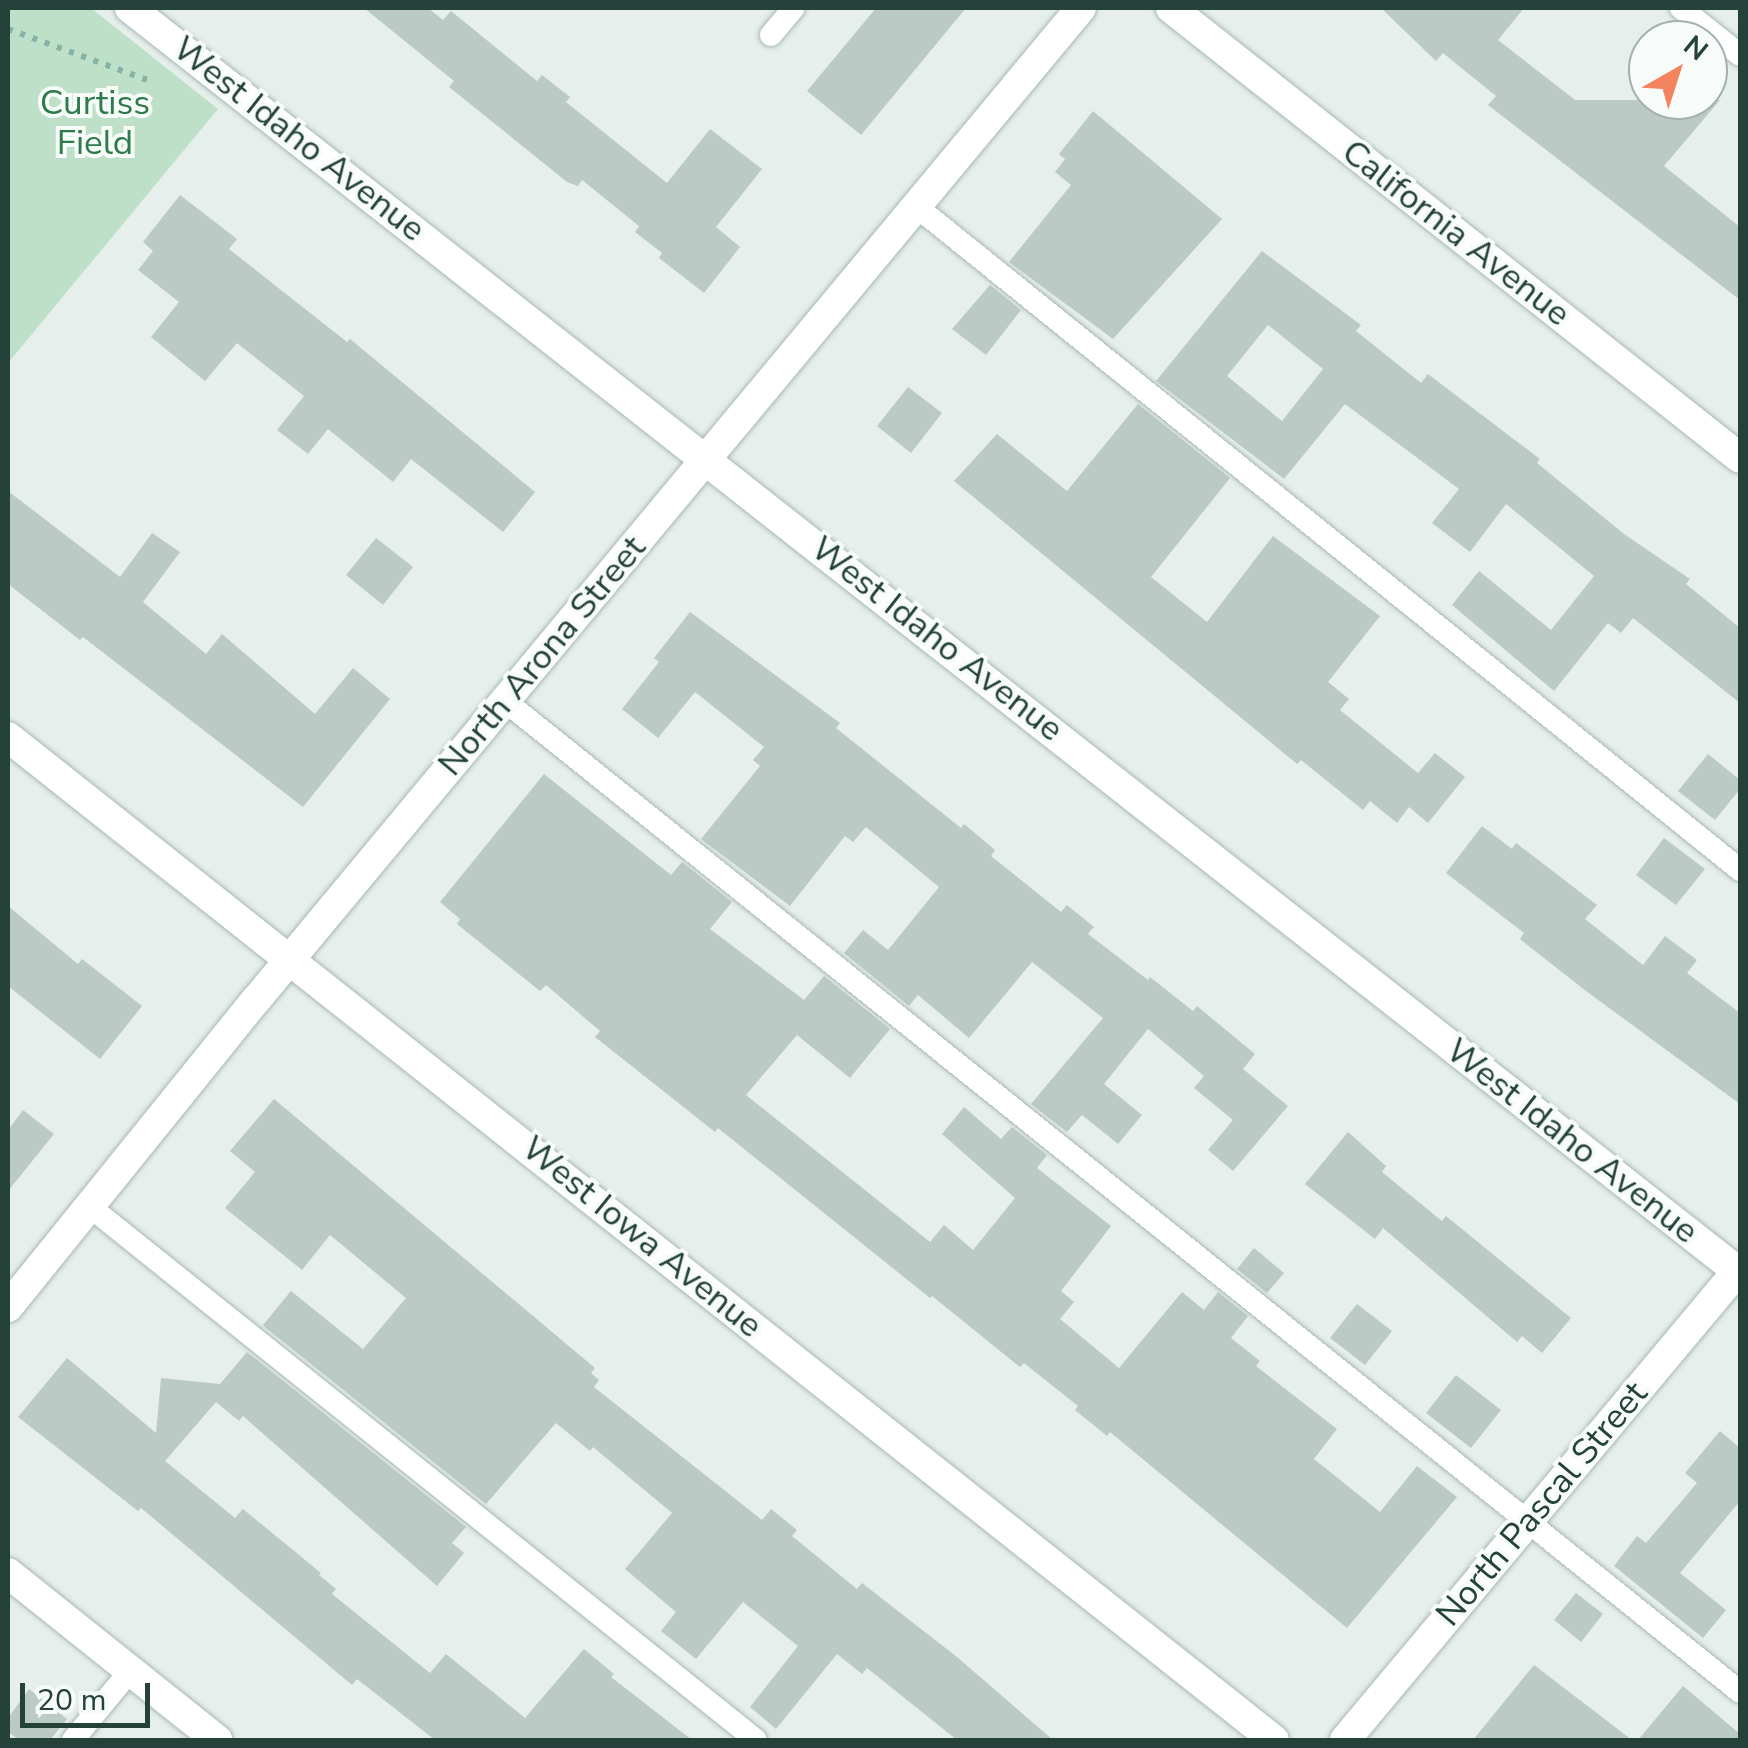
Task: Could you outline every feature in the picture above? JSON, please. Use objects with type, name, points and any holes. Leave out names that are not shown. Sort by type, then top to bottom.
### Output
[{"type":"street","name":"West Idaho Avenue","points":[[130,8],[1740,1270]]},
{"type":"street","name":"North Arona Street","points":[[8,1308],[290,960],[1080,8]]},
{"type":"street","name":"California Avenue","points":[[1171,8],[1740,458]]},
{"type":"street","name":"West Iowa Avenue","points":[[8,738],[1274,1740]]},
{"type":"street","name":"North Pascal Street","points":[[1345,1740],[1740,1270]]},
{"type":"street","points":[[8,1573],[217,1740]]},
{"type":"lane","points":[[771,35],[794,8]]},
{"type":"lane","points":[[1681,8],[1740,55]]},
{"type":"lane","points":[[916,207],[1740,870]]},
{"type":"lane","points":[[504,702],[1740,1692]]},
{"type":"lane","points":[[90,1206],[756,1740]]},
{"type":"lane","points":[[73,1740],[130,1671]]},
{"type":"path","points":[[8,29],[150,81]]},
{"type":"green space","name":"Curtiss Field","points":[[8,8],[91,8],[218,109],[8,363]]},
{"type":"building","points":[[364,8],[428,8],[443,20],[451,11],[537,81],[542,75],[570,97],[566,102],[667,183],[710,129],[762,169],[716,227],[740,247],[704,293],[659,258],[662,253],[635,232],[639,226],[582,180],[578,186],[567,182],[449,87],[454,81]]},
{"type":"building","points":[[876,8],[966,8],[861,135],[807,91]]},
{"type":"building","points":[[1381,8],[1524,8],[1498,40],[1575,100],[1628,100],[1628,120],[1703,120],[1664,166],[1740,227],[1740,300],[1488,105],[1496,96],[1443,53],[1436,61]]},
{"type":"building","points":[[1093,111],[1222,219],[1113,339],[1009,262],[1071,185],[1055,172],[1065,159],[1059,154]]},
{"type":"building","points":[[180,195],[237,239],[229,249],[347,342],[350,339],[535,492],[503,532],[411,459],[393,482],[328,429],[308,454],[277,430],[304,396],[237,343],[205,381],[151,337],[179,302],[138,270],[153,251],[143,242]]},
{"type":"building","points":[[1262,251],[1361,325],[1356,331],[1421,383],[1428,374],[1540,459],[1537,463],[1624,534],[1690,579],[1686,584],[1740,628],[1740,703],[1633,618],[1621,633],[1608,623],[1554,691],[1452,605],[1479,571],[1551,630],[1594,576],[1506,504],[1470,552],[1432,523],[1459,489],[1345,404],[1284,479],[1156,381]],"holes":[[[1268,325],[1323,369],[1282,421],[1227,376]]]},
{"type":"building","points":[[990,285],[1021,310],[986,355],[952,329]]},
{"type":"building","points":[[908,387],[942,413],[911,453],[877,426]]},
{"type":"building","points":[[1138,404],[1230,478],[1151,577],[1207,622],[1273,536],[1380,616],[1328,682],[1349,699],[1340,710],[1418,773],[1435,753],[1465,777],[1428,823],[1409,807],[1397,823],[1370,801],[1363,810],[1301,760],[1297,764],[954,481],[997,434],[1067,491]]},
{"type":"building","points":[[8,491],[120,577],[152,533],[180,552],[143,602],[206,654],[222,634],[315,714],[353,668],[390,699],[303,807],[8,584]]},
{"type":"building","points":[[376,538],[413,567],[383,605],[346,575]]},
{"type":"building","points":[[690,612],[840,723],[836,728],[961,828],[964,824],[995,850],[991,856],[1061,912],[1067,905],[1094,927],[1088,934],[1193,1011],[1197,1006],[1255,1054],[1243,1069],[1288,1106],[1233,1171],[1208,1150],[1233,1120],[1194,1088],[1204,1076],[1148,1029],[1104,1084],[1142,1115],[1118,1144],[1082,1115],[1067,1132],[1031,1104],[1103,1018],[1032,962],[969,1038],[918,995],[909,1006],[844,953],[863,930],[888,950],[939,887],[866,827],[853,842],[845,836],[790,906],[701,839],[760,766],[753,760],[764,747],[695,692],[658,738],[622,709],[659,662],[654,658]]},
{"type":"building","points":[[1708,754],[1740,780],[1740,789],[1715,820],[1678,791]]},
{"type":"building","points":[[544,774],[671,875],[682,862],[732,902],[710,929],[804,1000],[824,976],[890,1029],[850,1078],[797,1035],[746,1095],[930,1242],[944,1225],[973,1250],[1015,1198],[942,1134],[964,1107],[1001,1139],[1012,1127],[1047,1155],[1037,1168],[1111,1226],[1061,1291],[1074,1302],[1060,1319],[1119,1368],[1182,1292],[1204,1310],[1218,1292],[1248,1316],[1231,1338],[1260,1361],[1256,1366],[1337,1429],[1314,1459],[1380,1512],[1417,1466],[1457,1497],[1347,1628],[1110,1432],[1107,1436],[1075,1410],[1078,1406],[1024,1363],[1020,1367],[718,1128],[715,1132],[595,1037],[600,1031],[546,985],[540,991],[457,924],[460,919],[440,902]]},
{"type":"building","points":[[1482,826],[1512,849],[1516,843],[1597,905],[1585,919],[1643,965],[1665,936],[1697,960],[1687,973],[1740,1013],[1740,1104],[1586,991],[1520,939],[1524,933],[1446,873]]},
{"type":"building","points":[[1664,838],[1705,869],[1676,905],[1636,875]]},
{"type":"building","points":[[8,906],[78,964],[82,959],[142,1006],[100,1059],[8,986]]},
{"type":"building","points":[[274,1099],[595,1368],[591,1373],[599,1380],[594,1387],[762,1520],[771,1509],[797,1530],[792,1536],[857,1589],[862,1583],[957,1657],[1053,1740],[957,1740],[867,1668],[862,1674],[837,1654],[776,1729],[750,1707],[798,1646],[743,1602],[696,1659],[661,1631],[676,1612],[625,1569],[672,1513],[593,1447],[590,1451],[556,1423],[486,1504],[266,1328],[263,1325],[291,1291],[363,1349],[406,1298],[330,1235],[302,1270],[225,1208],[255,1172],[230,1151]]},
{"type":"building","points":[[23,1110],[54,1134],[8,1191],[8,1130]]},
{"type":"building","points":[[1348,1132],[1386,1166],[1382,1172],[1442,1221],[1446,1216],[1571,1318],[1542,1353],[1522,1336],[1517,1342],[1383,1228],[1375,1239],[1305,1184]]},
{"type":"building","points":[[1254,1248],[1284,1273],[1267,1293],[1237,1269]]},
{"type":"building","points":[[1357,1304],[1392,1331],[1365,1365],[1330,1338]]},
{"type":"building","points":[[247,1352],[466,1527],[452,1543],[464,1553],[437,1586],[243,1416],[239,1421],[216,1402],[165,1461],[235,1518],[243,1509],[321,1573],[336,1589],[332,1594],[430,1673],[446,1654],[525,1718],[584,1649],[614,1674],[611,1677],[692,1740],[435,1740],[357,1679],[352,1685],[141,1508],[138,1511],[18,1417],[67,1358],[156,1433],[161,1378],[220,1384]]},
{"type":"building","points":[[1456,1375],[1501,1410],[1471,1448],[1426,1413]]},
{"type":"building","points":[[1720,1431],[1740,1448],[1740,1501],[1680,1573],[1726,1610],[1703,1638],[1614,1566],[1637,1536],[1646,1543],[1697,1483],[1685,1473]]},
{"type":"building","points":[[1576,1593],[1603,1614],[1581,1642],[1554,1620]]},
{"type":"building","points":[[1534,1665],[1632,1740],[1473,1740]]},
{"type":"building","points":[[1683,1686],[1740,1734],[1740,1740],[1638,1740]]},
{"type":"building","points":[[29,1689],[67,1719],[50,1740],[19,1740],[8,1732],[8,1718]]}]
